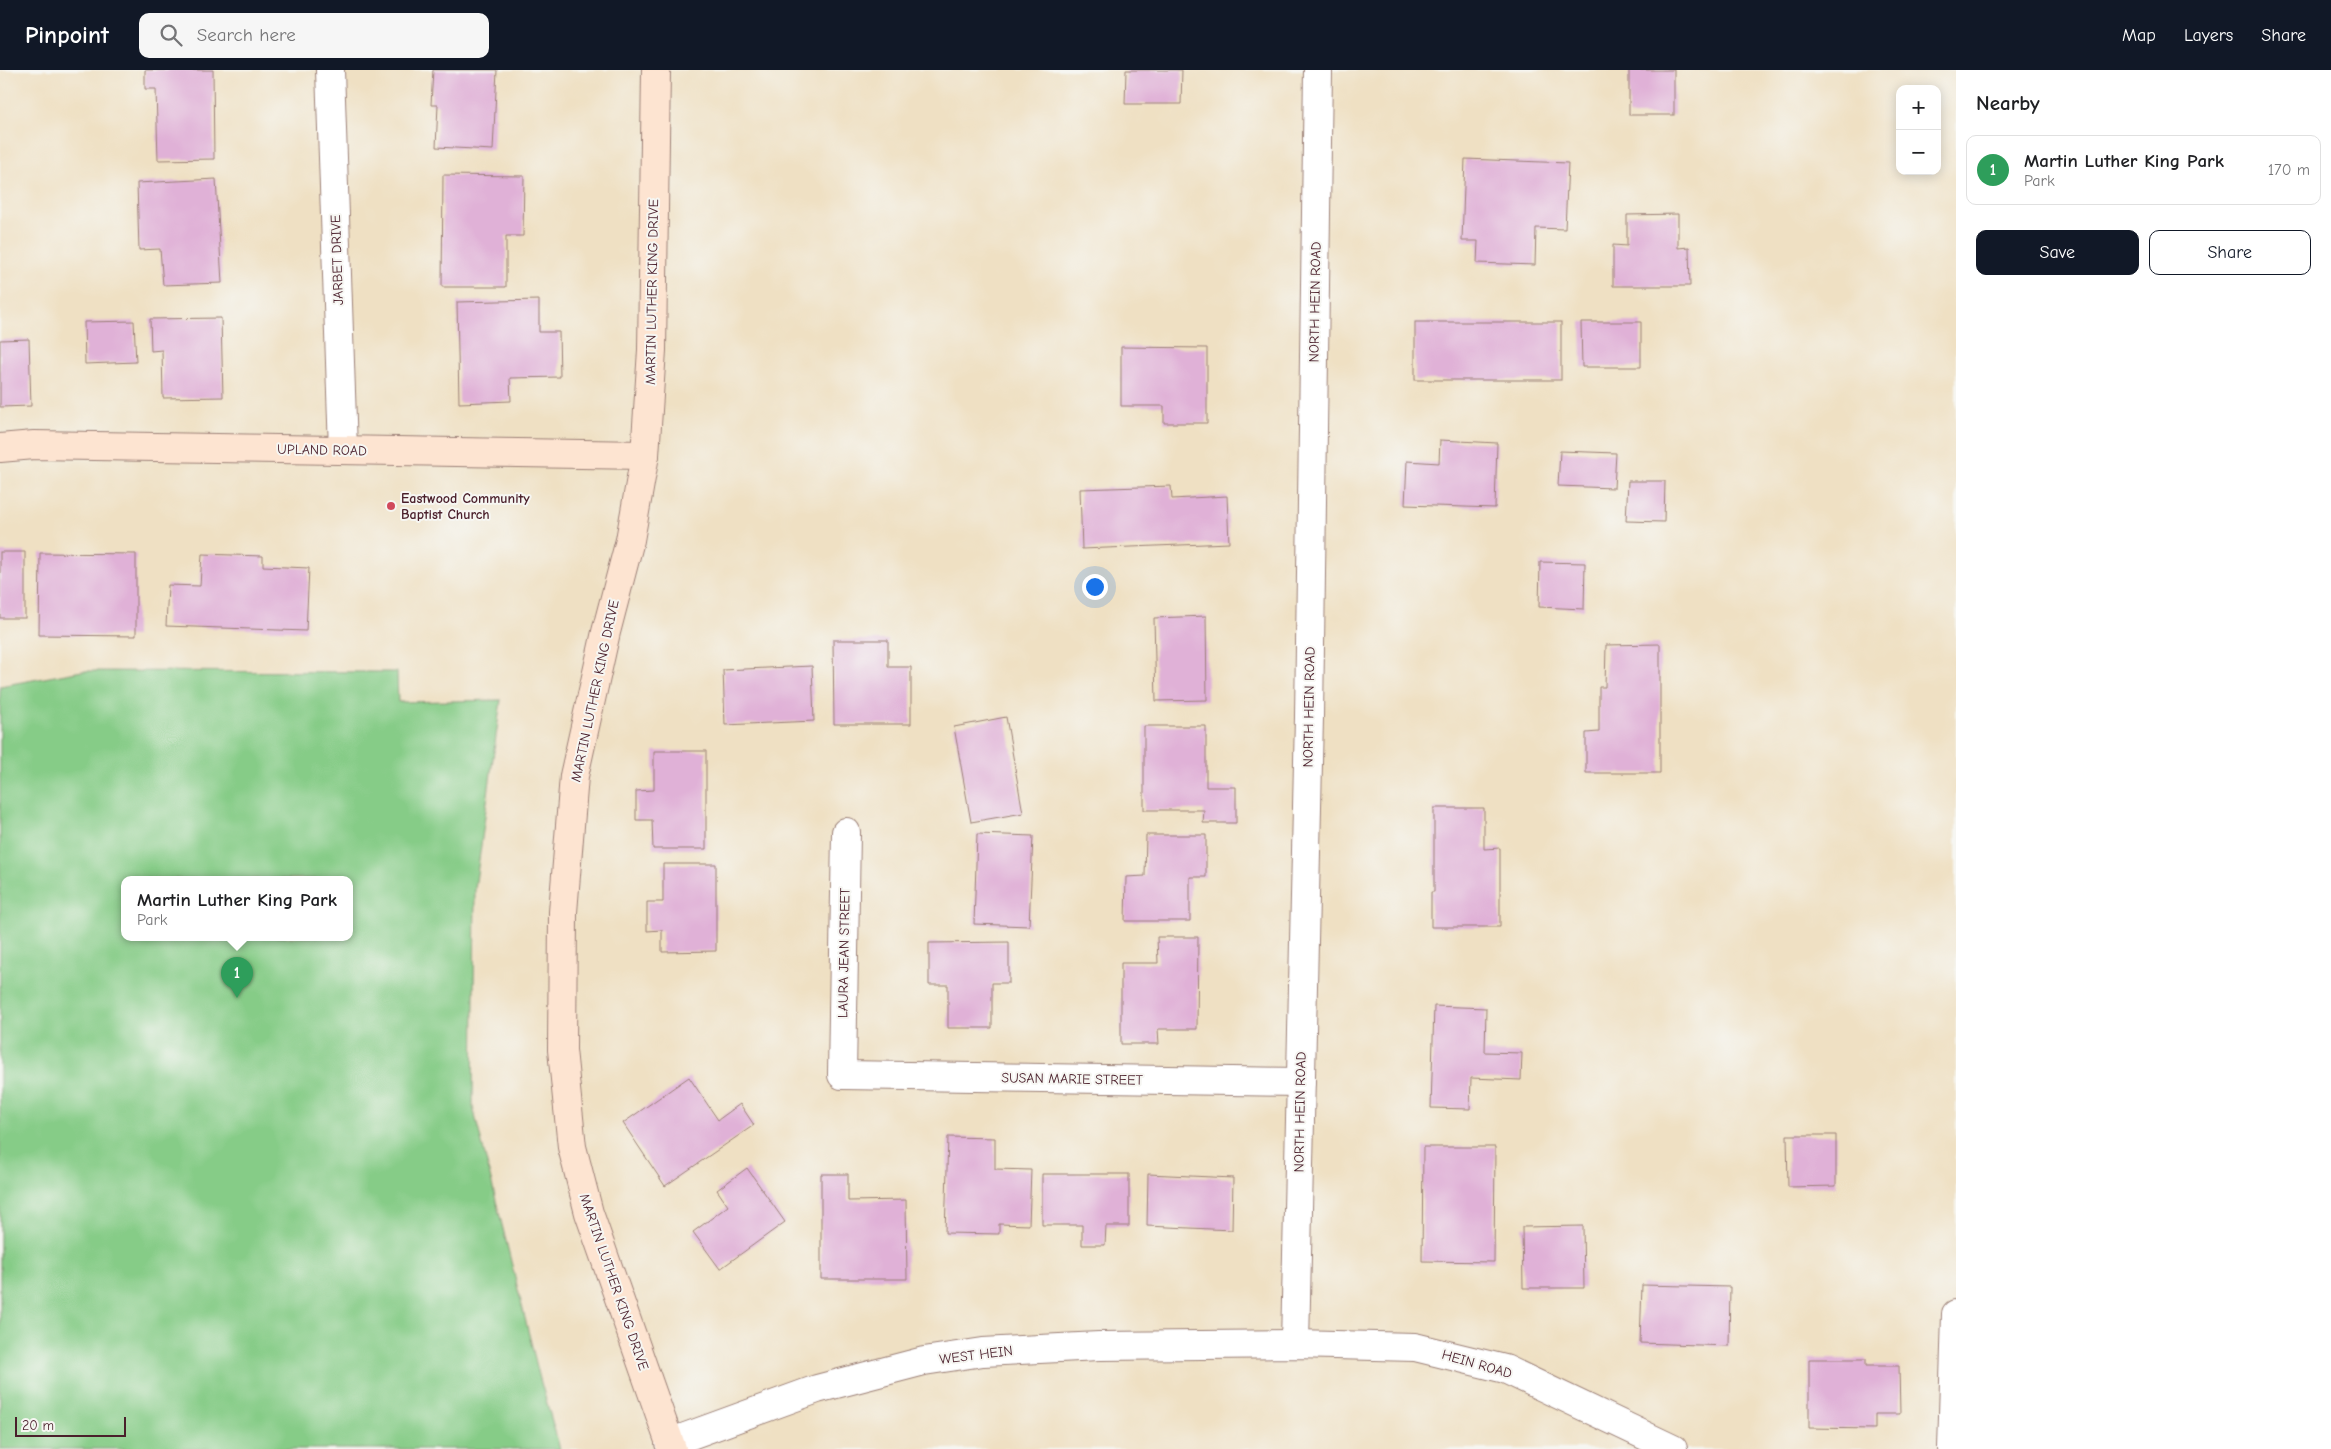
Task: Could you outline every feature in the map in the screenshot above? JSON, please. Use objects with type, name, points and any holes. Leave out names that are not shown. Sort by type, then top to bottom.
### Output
[{"type":"main road","name":"MARTIN LUTHER KING DRIVE","points":[[656,70],[652,350],[644,455],[630,540],[606,632],[574,776],[563,912],[562,1050],[572,1147],[588,1214],[671,1446]]},
{"type":"main road","name":"UPLAND ROAD","points":[[0,448],[34,445],[644,455]]},
{"type":"street","name":"JARBET DRIVE","points":[[330,70],[343,450]]},
{"type":"street","name":"NORTH HEIN ROAD","points":[[1295,1344],[1309,716],[1318,70]]},
{"type":"street","name":"LAURA JEAN STREET","points":[[842,1075],[846,832]]},
{"type":"street","name":"SUSAN MARIE STREET","points":[[842,1075],[1301,1082]]},
{"type":"street","points":[[1952,1449],[1956,1314]]},
{"type":"street","name":"WEST HEIN","points":[[671,1446],[817,1390],[924,1362],[983,1352],[1099,1346],[1295,1344]]},
{"type":"street","name":"HEIN ROAD","points":[[1295,1344],[1415,1347],[1505,1370],[1673,1449]]},
{"type":"green space","points":[[82,671],[397,672],[398,702],[501,700],[475,889],[473,1107],[540,1379],[560,1449],[0,1449],[0,686]]},
{"type":"building","points":[[145,70],[213,70],[214,159],[158,160],[156,89],[145,89]]},
{"type":"building","points":[[433,70],[497,70],[493,150],[436,147],[438,105],[431,105]]},
{"type":"building","points":[[1126,70],[1182,70],[1181,104],[1125,104]]},
{"type":"building","points":[[1629,70],[1674,70],[1674,115],[1629,115]]},
{"type":"building","points":[[1465,159],[1568,163],[1565,229],[1536,228],[1535,265],[1477,263],[1478,241],[1462,241]]},
{"type":"building","points":[[443,175],[524,176],[523,236],[506,236],[506,287],[442,287]]},
{"type":"building","points":[[216,179],[222,283],[163,285],[160,249],[139,250],[137,183]]},
{"type":"building","points":[[1678,214],[1678,248],[1689,247],[1690,286],[1613,286],[1613,245],[1627,246],[1627,215]]},
{"type":"building","points":[[539,300],[539,332],[559,332],[560,377],[510,378],[511,401],[459,403],[457,302]]},
{"type":"building","points":[[221,318],[223,397],[163,398],[162,350],[151,351],[150,319]]},
{"type":"building","points":[[134,321],[136,362],[85,364],[84,322]]},
{"type":"building","points":[[1415,322],[1561,322],[1561,380],[1415,380]]},
{"type":"building","points":[[1581,322],[1641,322],[1641,367],[1582,367]]},
{"type":"building","points":[[29,339],[31,406],[0,407],[0,340]]},
{"type":"building","points":[[1121,347],[1207,348],[1207,423],[1164,423],[1164,406],[1121,406]]},
{"type":"building","points":[[1440,440],[1497,443],[1495,508],[1405,505],[1407,461],[1439,463]]},
{"type":"building","points":[[1560,451],[1616,453],[1614,488],[1558,486]]},
{"type":"building","points":[[1628,481],[1665,481],[1664,522],[1626,521]]},
{"type":"building","points":[[1171,486],[1172,499],[1227,496],[1229,543],[1082,549],[1080,489]]},
{"type":"building","points":[[0,552],[25,552],[25,618],[0,618]]},
{"type":"building","points":[[40,553],[136,554],[136,636],[39,635]]},
{"type":"building","points":[[202,554],[263,556],[263,566],[309,568],[306,631],[166,626],[168,585],[200,586]]},
{"type":"building","points":[[1540,562],[1585,563],[1584,609],[1539,607]]},
{"type":"building","points":[[1206,616],[1207,700],[1156,701],[1154,618]]},
{"type":"building","points":[[833,640],[888,640],[888,667],[911,667],[911,724],[834,724]]},
{"type":"building","points":[[1660,644],[1660,773],[1586,773],[1586,733],[1599,732],[1599,687],[1605,687],[1606,645]]},
{"type":"building","points":[[812,666],[814,721],[725,725],[723,670]]},
{"type":"building","points":[[1006,717],[1023,813],[971,822],[954,727]]},
{"type":"building","points":[[1144,726],[1206,726],[1206,787],[1236,787],[1236,823],[1203,823],[1204,810],[1144,810]]},
{"type":"building","points":[[654,751],[706,751],[706,849],[653,849],[652,820],[636,820],[636,791],[654,790]]},
{"type":"building","points":[[1434,808],[1484,808],[1484,849],[1500,848],[1500,927],[1431,927],[1431,892],[1434,892]]},
{"type":"building","points":[[977,834],[1033,836],[1029,926],[974,924]]},
{"type":"building","points":[[1146,835],[1206,835],[1206,877],[1190,877],[1190,921],[1125,921],[1126,877],[1145,876]]},
{"type":"building","points":[[663,864],[716,864],[716,951],[662,952],[662,930],[647,931],[647,902],[663,902]]},
{"type":"building","points":[[1157,937],[1198,937],[1197,1029],[1158,1029],[1159,1044],[1121,1044],[1121,963],[1158,963]]},
{"type":"building","points":[[1009,942],[1009,983],[992,983],[992,1028],[948,1028],[948,985],[929,985],[929,943]]},
{"type":"building","points":[[1434,1006],[1486,1008],[1485,1052],[1522,1053],[1521,1080],[1471,1078],[1470,1109],[1431,1108]]},
{"type":"building","points":[[689,1077],[718,1120],[740,1104],[754,1125],[665,1186],[623,1123]]},
{"type":"building","points":[[1787,1135],[1836,1135],[1836,1186],[1788,1187]]},
{"type":"building","points":[[948,1137],[995,1138],[995,1169],[1031,1170],[1029,1225],[999,1224],[999,1234],[945,1233]]},
{"type":"building","points":[[1423,1147],[1495,1147],[1494,1262],[1422,1261]]},
{"type":"building","points":[[747,1168],[785,1222],[720,1269],[693,1232],[728,1206],[717,1190]]},
{"type":"building","points":[[821,1174],[848,1174],[848,1201],[906,1200],[907,1279],[821,1279]]},
{"type":"building","points":[[1042,1174],[1129,1174],[1129,1226],[1106,1226],[1105,1245],[1082,1245],[1082,1225],[1042,1225]]},
{"type":"building","points":[[1148,1174],[1233,1178],[1232,1230],[1147,1226]]},
{"type":"building","points":[[1583,1226],[1584,1288],[1523,1288],[1522,1227]]},
{"type":"building","points":[[1642,1285],[1730,1287],[1729,1346],[1640,1343]]},
{"type":"building","points":[[1809,1359],[1866,1359],[1866,1366],[1899,1366],[1900,1414],[1875,1414],[1875,1429],[1809,1428]]},
{"type":"place","name":"Eastwood Community Baptist Church","points":[[391,506]]},
{"type":"place","name":"Martin Luther King Park","points":[[237,998]]}]
